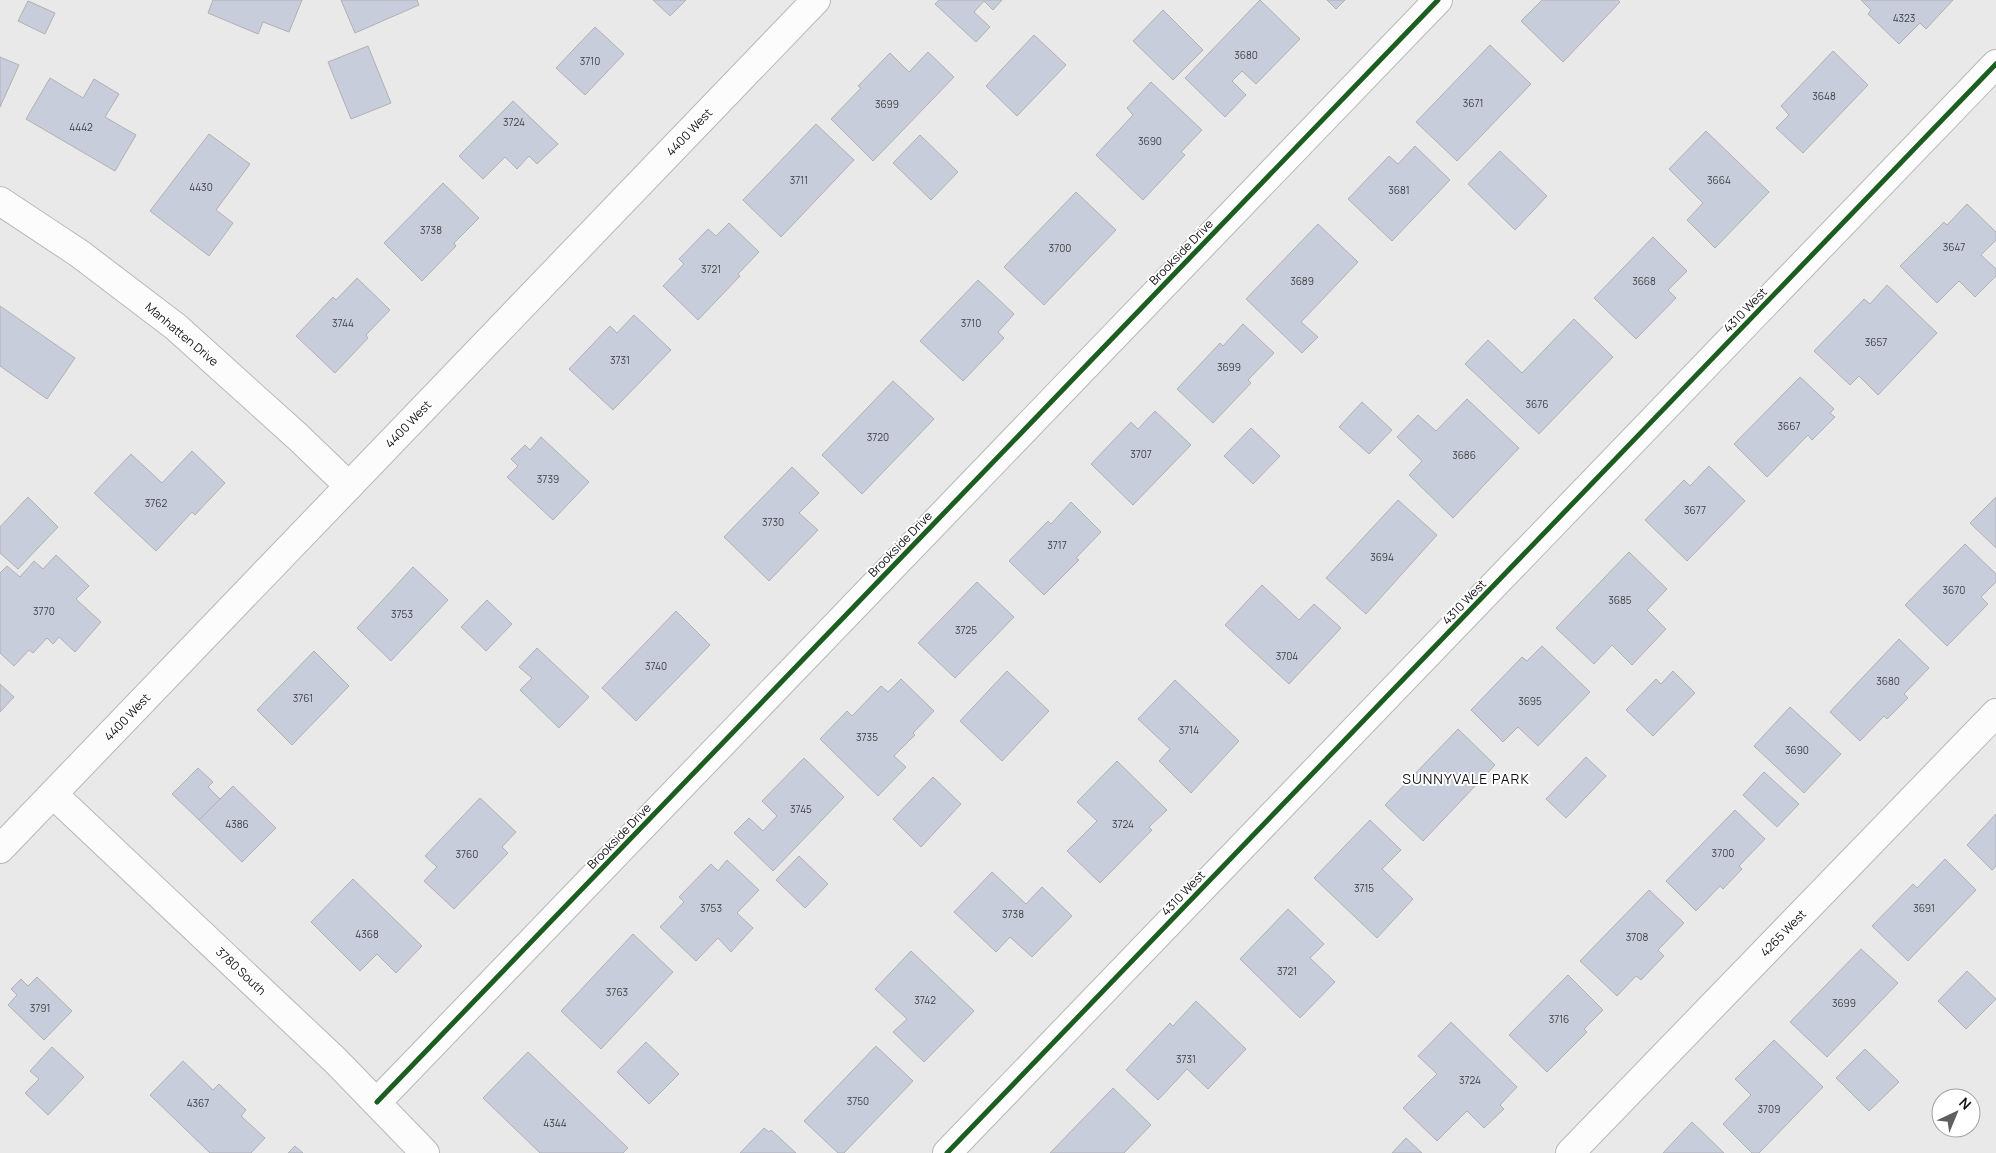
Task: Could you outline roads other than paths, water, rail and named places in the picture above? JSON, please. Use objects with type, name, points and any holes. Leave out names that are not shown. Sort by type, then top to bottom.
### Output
[{"type":"street","name":"4400 West","points":[[0,849],[816,0]]},
{"type":"street","name":"Brookside Drive","points":[[377,1102],[1438,0]]},
{"type":"street","name":"4310 West","points":[[947,1153],[1996,64]]},
{"type":"street","name":"Manhatten Drive","points":[[0,201],[80,254],[176,327],[298,437],[349,486]]},
{"type":"street","name":"4265 West","points":[[1570,1153],[1996,713]]},
{"type":"street","name":"3780 South","points":[[53,794],[377,1102],[425,1153]]},
{"type":"district","name":"SUNNYVALE PARK","points":[[1466,778]]}]
